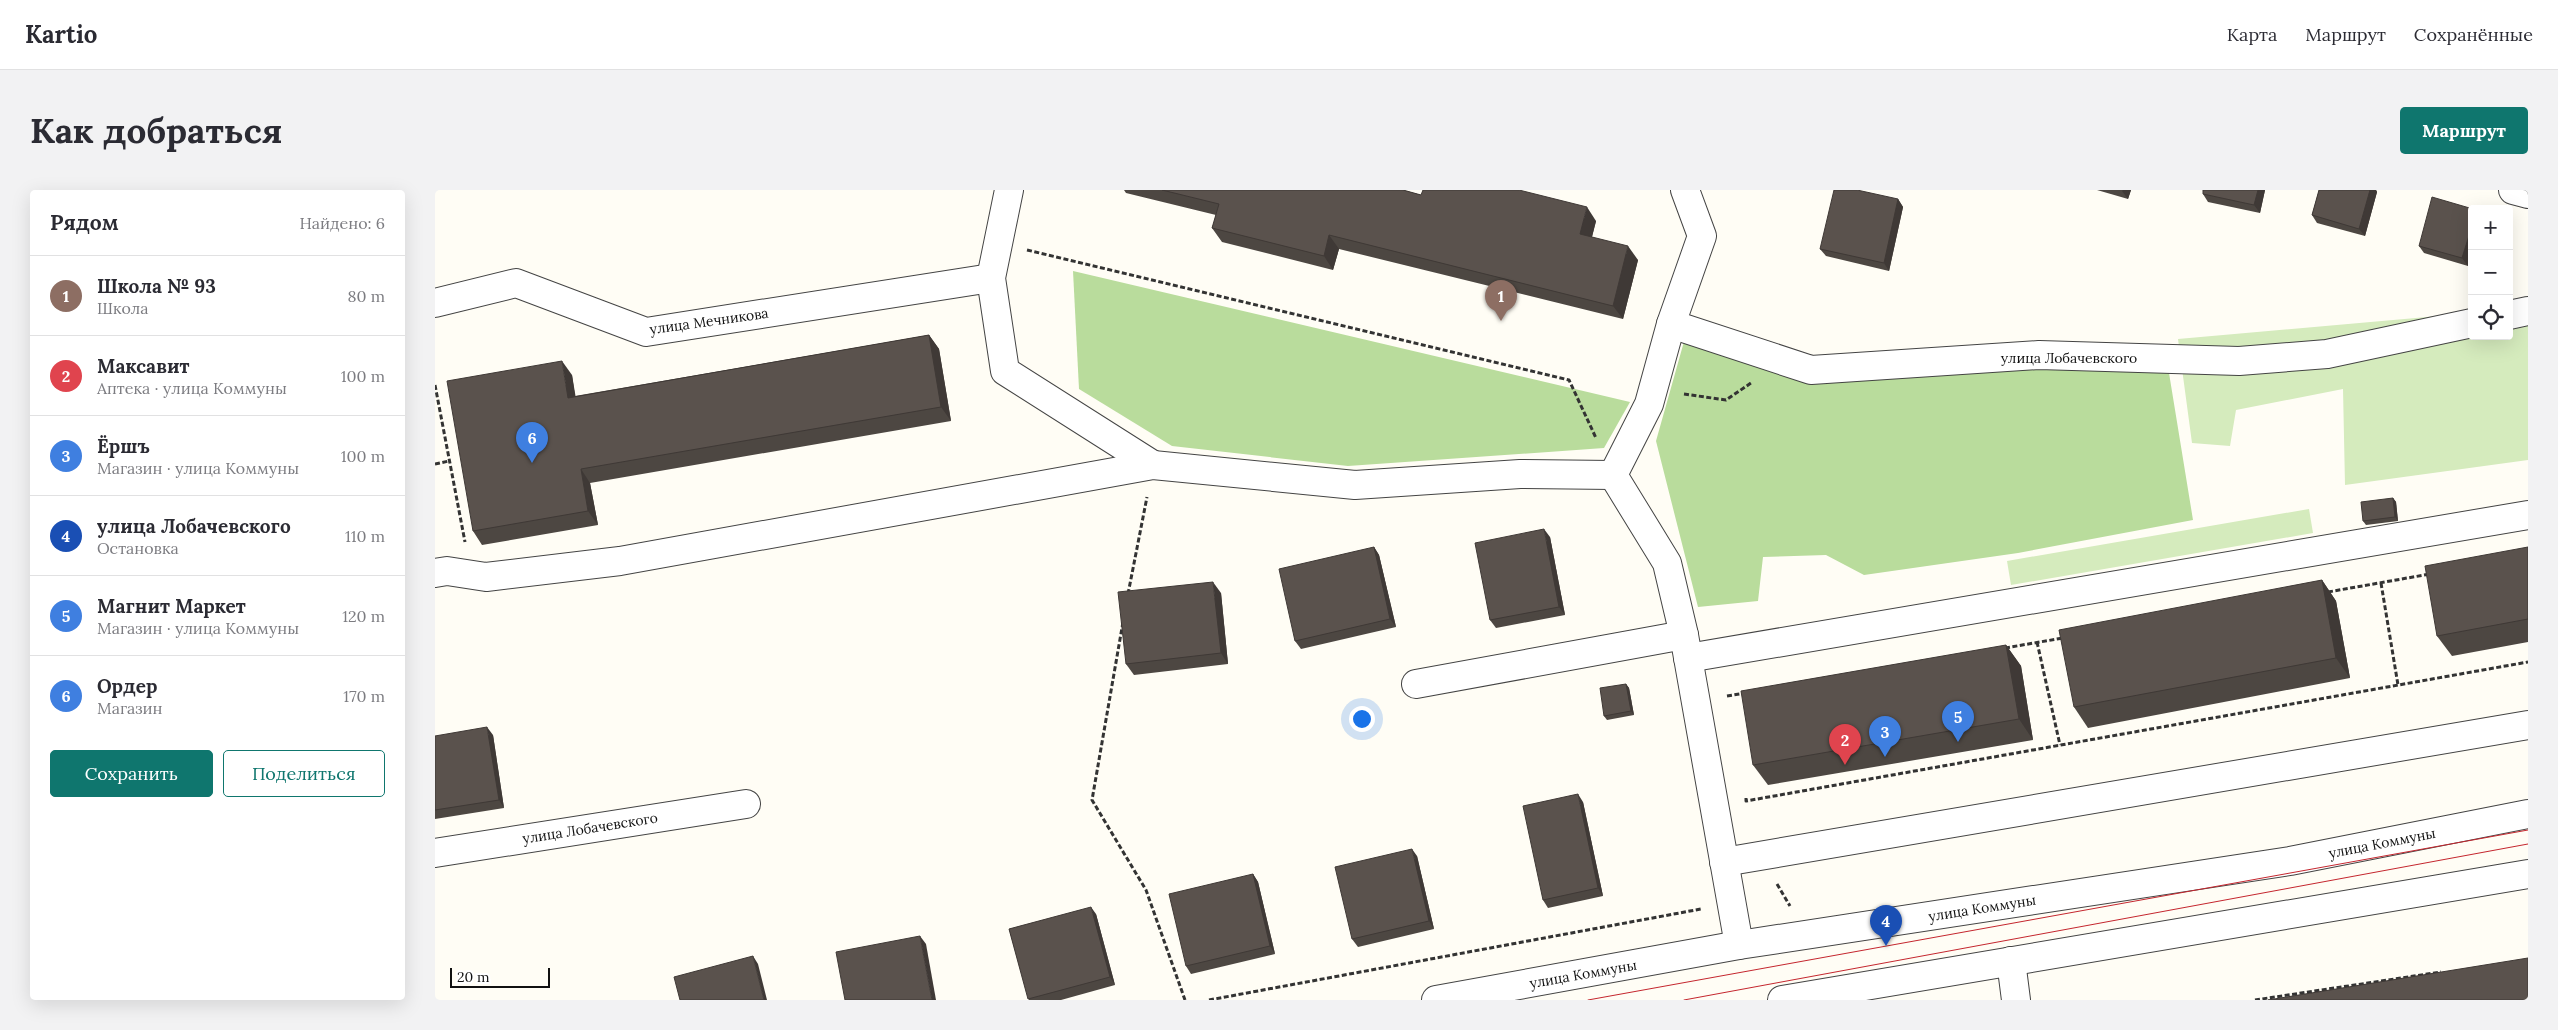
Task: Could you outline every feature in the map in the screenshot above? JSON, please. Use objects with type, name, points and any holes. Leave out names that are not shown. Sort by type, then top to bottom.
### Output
[{"type":"street","points":[[1009,190],[991,278],[1005,371],[1153,466]]},
{"type":"street","points":[[1613,474],[1649,404],[1671,324],[1701,236],[1685,190]]},
{"type":"street","points":[[2513,190],[2528,194]]},
{"type":"street","name":"улица Мечникова","points":[[435,303],[516,283],[646,332],[991,278]]},
{"type":"street","points":[[2513,314],[2528,311]]},
{"type":"street","name":"улица Лобачевского","points":[[1671,324],[1811,370],[2039,355],[2239,361],[2327,354],[2468,324]]},
{"type":"street","points":[[435,573],[447,571],[486,577],[620,561],[1153,466],[1355,485],[1519,474],[1613,474]]},
{"type":"street","points":[[1613,474],[1667,563],[1686,646],[1739,945]]},
{"type":"street","points":[[1416,684],[1686,646],[2528,515]]},
{"type":"street","points":[[1724,862],[2528,725]]},
{"type":"street","name":"улица Лобачевского","points":[[435,853],[745,804]]},
{"type":"street","name":"улица Коммуны","points":[[1436,1000],[1739,945],[2290,861],[2528,814]]},
{"type":"street","points":[[1782,1000],[2528,874]]},
{"type":"street","points":[[2011,961],[2016,1000]]},
{"type":"path","points":[[1022,249],[1569,380],[1613,474]]},
{"type":"path","points":[[1653,389],[1726,400],[1783,361]]},
{"type":"path","points":[[435,385],[471,575]]},
{"type":"path","points":[[435,464],[449,461]]},
{"type":"path","points":[[1126,604],[1153,466]]},
{"type":"path","points":[[2322,593],[2440,572]]},
{"type":"path","points":[[2381,583],[2398,685]]},
{"type":"path","points":[[1124,613],[1092,800],[1146,890],[1185,1000]]},
{"type":"path","points":[[1997,649],[2066,637]]},
{"type":"path","points":[[2037,642],[2060,745]]},
{"type":"path","points":[[1744,792],[1746,801],[2528,662]]},
{"type":"path","points":[[1722,697],[1751,692]]},
{"type":"path","points":[[1209,1000],[1731,904]]},
{"type":"path","points":[[2255,1000],[2450,971]]},
{"type":"green space","points":[[1073,271],[1630,402],[1604,448],[1348,466],[1172,446],[1079,389]]},
{"type":"green space","points":[[2528,309],[2528,460],[2345,485],[2343,389],[2236,410],[2230,446],[2192,443],[2178,339],[2468,313],[2468,340],[2513,340],[2513,310]]},
{"type":"green space","points":[[1685,338],[1805,381],[2029,369],[2169,373],[2193,520],[2018,553],[1864,575],[1826,555],[1763,557],[1758,601],[1698,607],[1656,441]]},
{"type":"green space","points":[[2309,509],[2313,533],[2011,585],[2007,561]]},
{"type":"building","points":[[1162,190],[1403,190],[1421,195],[1423,190],[1519,190],[1587,207],[1580,234],[1628,246],[1613,306],[1329,235],[1324,256],[1212,228],[1219,204]]},
{"type":"building","points":[[1834,190],[1857,190],[1898,199],[1884,263],[1820,249]]},
{"type":"building","points":[[2203,190],[2258,190],[2254,205],[2203,194]]},
{"type":"building","points":[[2319,190],[2370,190],[2359,229],[2312,215]]},
{"type":"building","points":[[2432,197],[2468,208],[2468,239],[2462,258],[2419,246]]},
{"type":"building","points":[[929,335],[941,407],[581,469],[588,511],[473,531],[447,381],[562,361],[568,398]]},
{"type":"building","points":[[2393,498],[2395,517],[2363,521],[2361,502]]},
{"type":"building","points":[[1544,529],[1559,607],[1490,620],[1475,543]]},
{"type":"building","points":[[1374,547],[1390,619],[1295,641],[1279,569]]},
{"type":"building","points":[[2528,547],[2528,619],[2437,636],[2425,566]]},
{"type":"building","points":[[2322,580],[2336,658],[2074,707],[2059,630]]},
{"type":"building","points":[[1213,582],[1221,653],[1126,664],[1118,592]]},
{"type":"building","points":[[2006,645],[2019,719],[1753,765],[1741,691]]},
{"type":"building","points":[[1626,684],[1631,711],[1604,716],[1600,688]]},
{"type":"building","points":[[487,727],[499,800],[435,810],[435,736]]},
{"type":"building","points":[[1578,794],[1598,888],[1543,900],[1523,806]]},
{"type":"building","points":[[1412,849],[1429,921],[1352,939],[1335,867]]},
{"type":"building","points":[[1253,874],[1270,946],[1186,966],[1169,894]]},
{"type":"building","points":[[1091,907],[1110,977],[1028,999],[1009,929]]},
{"type":"building","points":[[920,936],[932,1000],[845,1000],[836,952]]},
{"type":"building","points":[[753,956],[764,1000],[680,1000],[674,977]]},
{"type":"building","points":[[2528,958],[2528,1000],[2268,1000]]},
{"type":"tram line","points":[[1588,1000],[2528,830]]},
{"type":"tram line","points":[[1684,1000],[2528,844]]},
{"type":"place","name":"Школа № 93","points":[[1501,321]]},
{"type":"place","name":"Ордер","points":[[532,463]]},
{"type":"place","name":"Магнит Маркет","points":[[1958,742]]},
{"type":"place","name":"Ёршъ","points":[[1885,757]]},
{"type":"place","name":"Максавит","points":[[1845,765]]},
{"type":"place","name":"улица Лобачевского","points":[[1886,946]]}]
